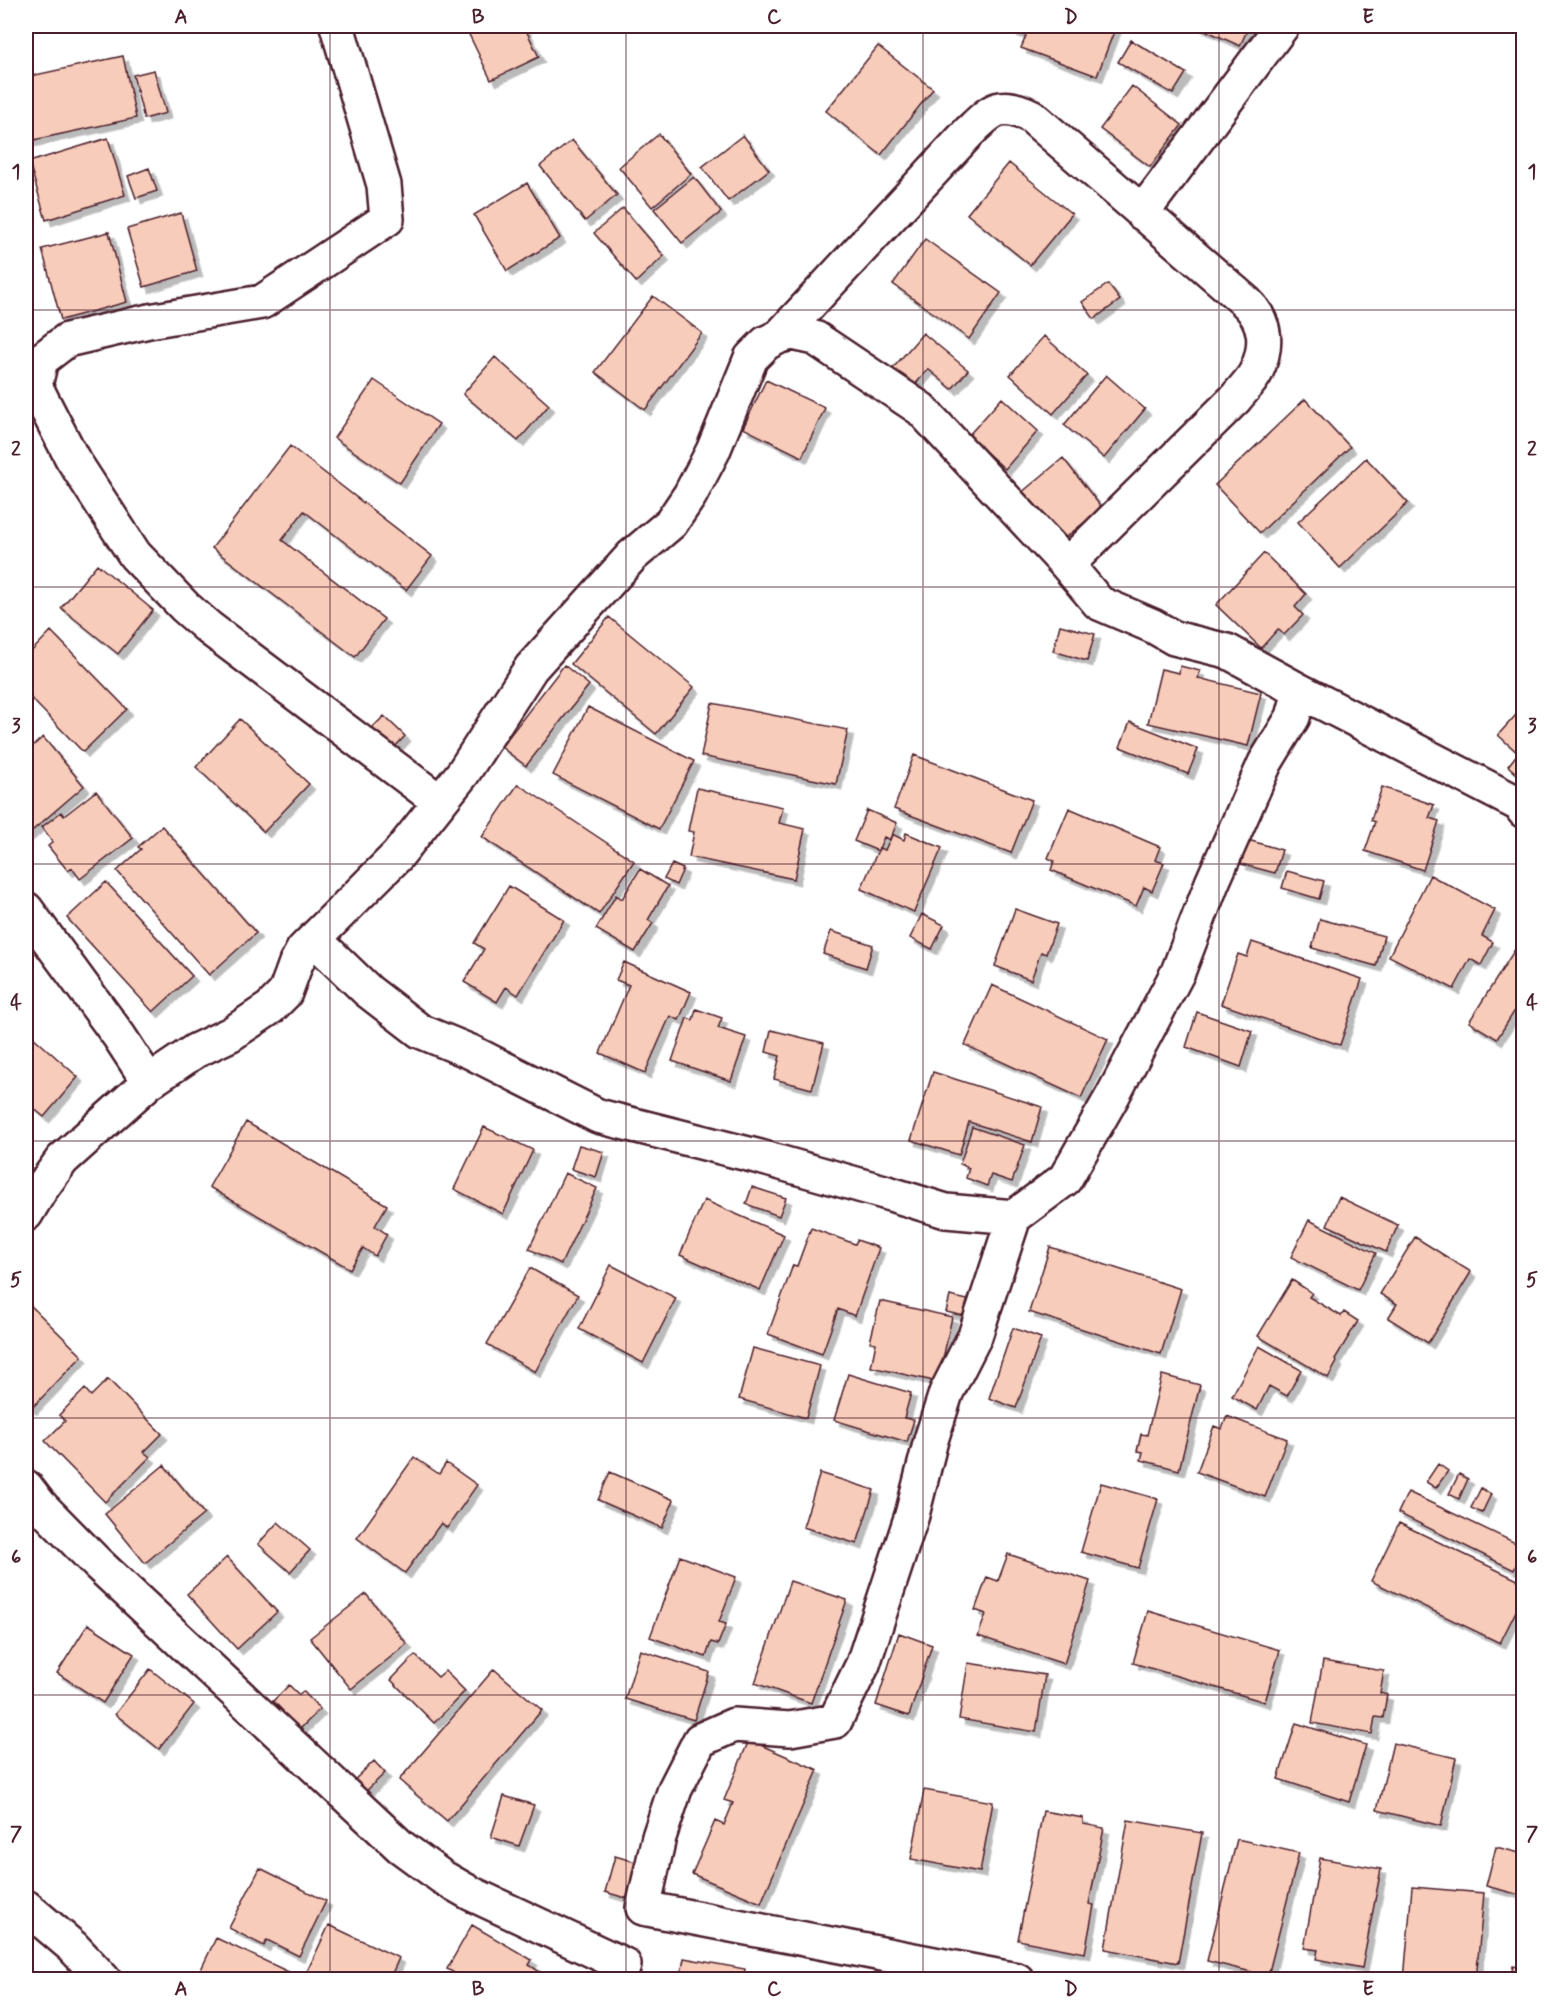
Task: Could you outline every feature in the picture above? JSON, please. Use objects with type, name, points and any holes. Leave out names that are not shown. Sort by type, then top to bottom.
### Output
[{"type":"street","points":[[337,26],[384,185],[387,219],[262,302],[149,321],[67,340],[41,360],[35,386],[72,458],[135,555],[185,607],[208,628],[440,802]]},
{"type":"street","points":[[1142,213],[1282,26]]},
{"type":"street","points":[[780,336],[969,132],[991,112],[1008,108],[1031,116],[1258,313],[1263,328],[1264,348],[1256,374],[1235,399],[1067,566]]},
{"type":"street","points":[[26,1214],[62,1160],[149,1082],[195,1051],[231,1034],[270,1008],[285,993],[303,950],[397,856],[463,773],[531,668],[632,556],[671,523],[690,495],[713,451],[751,358],[766,343],[780,336],[792,333],[815,338],[921,410],[1099,603],[1153,626],[1174,638],[1227,651],[1299,691],[1519,804],[1524,811]]},
{"type":"street","points":[[1017,1980],[643,1908],[659,1837],[675,1788],[700,1740],[735,1725],[790,1729],[836,1721],[863,1664],[912,1515],[931,1440],[946,1393],[975,1336],[1014,1217],[1065,1179],[1112,1097],[1178,972],[1217,872],[1264,764],[1293,717],[1299,691]]},
{"type":"street","points":[[26,909],[112,1026],[149,1082]]},
{"type":"street","points":[[314,939],[368,991],[420,1031],[471,1052],[598,1116],[782,1164],[946,1211],[1014,1217]]},
{"type":"street","points":[[26,1487],[39,1504],[97,1563],[401,1846],[442,1877],[470,1893],[624,1965],[619,1980]]},
{"type":"street","points":[[26,1907],[74,1947],[104,1980]]},
{"type":"building","points":[[465,26],[524,26],[539,57],[491,80]]},
{"type":"building","points":[[1002,26],[1116,26],[1097,76],[1021,48],[1026,36]]},
{"type":"building","points":[[1196,26],[1249,26],[1240,46]]},
{"type":"building","points":[[1131,40],[1186,73],[1173,94],[1118,62]]},
{"type":"building","points":[[878,46],[933,89],[881,155],[826,111]]},
{"type":"building","points":[[123,56],[136,118],[29,141],[26,125],[26,77]]},
{"type":"building","points":[[154,70],[166,113],[144,119],[133,75]]},
{"type":"building","points":[[1132,86],[1182,125],[1150,167],[1100,129]]},
{"type":"building","points":[[659,134],[691,174],[652,207],[619,167]]},
{"type":"building","points":[[743,135],[769,170],[728,201],[702,167]]},
{"type":"building","points":[[108,138],[125,195],[46,220],[29,162]]},
{"type":"building","points":[[572,140],[617,195],[585,221],[540,166]]},
{"type":"building","points":[[1009,163],[1072,214],[1030,265],[967,214]]},
{"type":"building","points":[[149,168],[157,191],[136,198],[128,176]]},
{"type":"building","points":[[694,177],[721,212],[682,243],[654,209]]},
{"type":"building","points":[[527,183],[560,238],[507,271],[474,215]]},
{"type":"building","points":[[623,208],[664,256],[636,282],[594,233]]},
{"type":"building","points":[[181,213],[197,271],[144,287],[127,229]]},
{"type":"building","points":[[109,232],[127,302],[61,320],[42,249]]},
{"type":"building","points":[[925,239],[1001,293],[969,339],[893,284]]},
{"type":"building","points":[[1108,284],[1120,300],[1094,319],[1082,302]]},
{"type":"building","points":[[653,296],[702,333],[645,410],[595,372]]},
{"type":"building","points":[[923,333],[968,370],[952,389],[928,369],[909,392],[888,374]]},
{"type":"building","points":[[1044,336],[1087,375],[1053,414],[1010,375]]},
{"type":"building","points":[[495,357],[549,405],[518,441],[463,394]]},
{"type":"building","points":[[1106,375],[1145,409],[1104,458],[1064,425]]},
{"type":"building","points":[[374,380],[439,424],[400,483],[334,438]]},
{"type":"building","points":[[766,380],[825,408],[802,457],[743,428]]},
{"type":"building","points":[[1002,398],[1038,431],[1005,469],[968,436]]},
{"type":"building","points":[[1305,399],[1350,447],[1260,533],[1215,485]]},
{"type":"building","points":[[290,446],[432,556],[406,590],[304,511],[282,540],[384,619],[355,657],[212,548]]},
{"type":"building","points":[[1063,458],[1102,508],[1060,542],[1021,493]]},
{"type":"building","points":[[1366,458],[1408,503],[1340,568],[1298,522]]},
{"type":"building","points":[[1264,553],[1306,594],[1295,607],[1303,615],[1284,635],[1278,629],[1261,648],[1216,605]]},
{"type":"building","points":[[97,564],[153,610],[118,654],[61,608]]},
{"type":"building","points":[[609,617],[694,687],[656,734],[571,664]]},
{"type":"building","points":[[1060,625],[1095,634],[1087,661],[1053,651]]},
{"type":"building","points":[[51,631],[127,709],[83,752],[26,693],[26,657]]},
{"type":"building","points":[[564,665],[589,685],[526,766],[501,747]]},
{"type":"building","points":[[1180,666],[1200,671],[1198,678],[1261,693],[1248,746],[1148,723],[1161,669],[1179,673]]},
{"type":"building","points":[[712,703],[848,730],[836,784],[701,756]]},
{"type":"building","points":[[1524,706],[1524,780],[1508,766],[1518,753],[1498,735]]},
{"type":"building","points":[[588,707],[694,761],[659,829],[553,775]]},
{"type":"building","points":[[384,716],[405,736],[394,748],[372,728]]},
{"type":"building","points":[[240,719],[309,784],[264,832],[196,767]]},
{"type":"building","points":[[1130,722],[1198,749],[1188,774],[1120,747]]},
{"type":"building","points":[[43,737],[84,786],[26,836],[26,752]]},
{"type":"building","points":[[914,755],[1032,800],[1011,853],[894,809]]},
{"type":"building","points":[[518,784],[634,861],[599,914],[482,837]]},
{"type":"building","points":[[1382,787],[1434,805],[1429,818],[1439,821],[1423,870],[1365,851],[1375,822],[1371,820]]},
{"type":"building","points":[[697,788],[783,807],[779,823],[805,829],[794,879],[689,857],[694,832],[688,831]]},
{"type":"building","points":[[96,791],[133,838],[80,879],[72,868],[68,871],[48,846],[53,842],[42,827],[61,812],[64,816]]},
{"type":"building","points":[[1069,808],[1160,847],[1155,860],[1164,863],[1152,891],[1144,887],[1136,906],[1051,870],[1054,861],[1048,858]]},
{"type":"building","points":[[867,810],[897,823],[890,840],[884,837],[878,851],[854,841]]},
{"type":"building","points":[[162,826],[256,933],[209,975],[117,871],[141,849],[138,847]]},
{"type":"building","points":[[906,833],[942,848],[914,912],[861,889],[879,848],[885,850],[892,834],[904,840]]},
{"type":"building","points":[[1248,840],[1282,850],[1275,873],[1241,864]]},
{"type":"building","points":[[672,864],[683,869],[676,885],[664,879]]},
{"type":"building","points":[[640,869],[668,886],[648,920],[653,923],[635,952],[596,929],[616,895],[622,899]]},
{"type":"building","points":[[1287,871],[1324,881],[1319,899],[1282,888]]},
{"type":"building","points":[[1430,875],[1495,910],[1482,936],[1493,942],[1481,965],[1470,959],[1454,989],[1389,956]]},
{"type":"building","points":[[106,882],[192,976],[153,1012],[67,918]]},
{"type":"building","points":[[509,886],[564,920],[518,995],[506,987],[497,1002],[464,982],[484,949],[474,943]]},
{"type":"building","points":[[1015,909],[1057,924],[1046,954],[1041,952],[1031,980],[995,966]]},
{"type":"building","points":[[922,914],[944,925],[932,949],[910,938]]},
{"type":"building","points":[[1320,919],[1384,936],[1376,966],[1312,948]]},
{"type":"building","points":[[831,931],[873,945],[866,968],[823,954]]},
{"type":"building","points":[[1524,935],[1524,996],[1497,1039],[1469,1022]]},
{"type":"building","points":[[1252,942],[1362,979],[1340,1045],[1221,1004],[1238,954],[1247,957]]},
{"type":"building","points":[[624,962],[691,992],[679,1020],[670,1016],[645,1073],[600,1053],[629,985],[616,980]]},
{"type":"building","points":[[992,985],[1108,1039],[1081,1098],[965,1045]]},
{"type":"building","points":[[696,1009],[722,1018],[718,1028],[746,1037],[731,1081],[672,1061],[687,1018],[693,1020]]},
{"type":"building","points":[[1197,1012],[1252,1031],[1241,1067],[1186,1047]]},
{"type":"building","points":[[771,1030],[824,1043],[812,1089],[774,1079],[780,1056],[766,1052]]},
{"type":"building","points":[[32,1036],[78,1077],[44,1117],[26,1102],[26,1043]]},
{"type":"building","points":[[933,1072],[1042,1107],[1032,1142],[969,1122],[959,1155],[911,1140]]},
{"type":"building","points":[[246,1122],[387,1205],[375,1226],[387,1234],[375,1256],[363,1248],[350,1269],[209,1187]]},
{"type":"building","points":[[484,1127],[533,1150],[503,1214],[454,1189]]},
{"type":"building","points":[[972,1127],[1025,1145],[1012,1182],[991,1175],[987,1186],[966,1178],[969,1168],[960,1164]]},
{"type":"building","points":[[579,1145],[604,1152],[596,1177],[571,1169]]},
{"type":"building","points":[[565,1173],[597,1188],[561,1264],[529,1249]]},
{"type":"building","points":[[752,1187],[786,1198],[779,1216],[746,1204]]},
{"type":"building","points":[[1339,1197],[1398,1225],[1386,1252],[1327,1225]]},
{"type":"building","points":[[704,1200],[784,1235],[760,1290],[680,1255]]},
{"type":"building","points":[[1309,1220],[1376,1253],[1358,1290],[1291,1257]]},
{"type":"building","points":[[811,1228],[855,1244],[857,1240],[879,1248],[855,1316],[838,1309],[822,1354],[768,1334],[793,1265],[797,1266]]},
{"type":"building","points":[[1415,1237],[1471,1272],[1428,1343],[1388,1318],[1397,1304],[1380,1294]]},
{"type":"building","points":[[1050,1247],[1181,1289],[1161,1354],[1029,1312]]},
{"type":"building","points":[[611,1265],[676,1298],[643,1363],[579,1329]]},
{"type":"building","points":[[530,1268],[578,1295],[535,1372],[487,1344]]},
{"type":"building","points":[[1292,1280],[1312,1293],[1309,1297],[1341,1316],[1344,1312],[1358,1321],[1335,1359],[1337,1362],[1328,1378],[1258,1336]]},
{"type":"building","points":[[950,1296],[972,1301],[969,1317],[946,1312]]},
{"type":"building","points":[[26,1301],[82,1356],[31,1409],[26,1404]]},
{"type":"building","points":[[880,1301],[952,1317],[938,1382],[871,1367],[876,1343],[870,1342]]},
{"type":"building","points":[[1013,1328],[1041,1338],[1016,1408],[989,1398]]},
{"type":"building","points":[[1259,1346],[1301,1370],[1287,1396],[1269,1386],[1257,1410],[1232,1396]]},
{"type":"building","points":[[753,1348],[820,1366],[806,1418],[739,1399]]},
{"type":"building","points":[[848,1374],[911,1393],[904,1418],[914,1420],[907,1442],[834,1420]]},
{"type":"building","points":[[1162,1375],[1200,1385],[1179,1470],[1141,1460],[1143,1452],[1137,1451],[1141,1434],[1147,1435]]},
{"type":"building","points":[[108,1379],[162,1434],[144,1452],[150,1457],[105,1502],[45,1441],[65,1421],[59,1415],[85,1389],[91,1396]]},
{"type":"building","points":[[1227,1416],[1287,1439],[1265,1497],[1197,1472],[1214,1426],[1222,1429]]},
{"type":"building","points":[[414,1457],[439,1474],[446,1463],[477,1485],[447,1528],[441,1523],[405,1573],[357,1538]]},
{"type":"building","points":[[1438,1464],[1448,1471],[1436,1488],[1426,1482]]},
{"type":"building","points":[[164,1465],[204,1514],[145,1563],[105,1514]]},
{"type":"building","points":[[610,1472],[674,1500],[662,1528],[598,1500]]},
{"type":"building","points":[[820,1473],[874,1490],[857,1544],[803,1527]]},
{"type":"building","points":[[1459,1474],[1468,1479],[1459,1499],[1449,1494]]},
{"type":"building","points":[[1101,1483],[1158,1499],[1138,1568],[1081,1552]]},
{"type":"building","points":[[1481,1488],[1491,1494],[1482,1513],[1471,1508]]},
{"type":"building","points":[[1408,1492],[1524,1547],[1514,1570],[1398,1513]]},
{"type":"building","points":[[278,1522],[310,1550],[290,1572],[258,1544]]},
{"type":"building","points":[[1399,1523],[1524,1583],[1524,1595],[1500,1643],[1371,1581]]},
{"type":"building","points":[[1008,1554],[1090,1581],[1064,1664],[978,1636],[986,1614],[975,1610],[987,1577],[998,1581]]},
{"type":"building","points":[[680,1556],[736,1577],[719,1622],[726,1624],[718,1644],[711,1642],[706,1657],[650,1637]]},
{"type":"building","points":[[227,1557],[277,1612],[237,1649],[187,1594]]},
{"type":"building","points":[[790,1581],[847,1600],[811,1703],[755,1683]]},
{"type":"building","points":[[366,1594],[407,1644],[351,1689],[310,1638]]},
{"type":"building","points":[[1148,1611],[1280,1650],[1265,1702],[1133,1663]]},
{"type":"building","points":[[88,1624],[134,1654],[103,1703],[57,1673]]},
{"type":"building","points":[[899,1633],[932,1645],[909,1716],[876,1705]]},
{"type":"building","points":[[640,1650],[709,1672],[694,1720],[625,1699]]},
{"type":"building","points":[[415,1655],[438,1677],[445,1671],[465,1691],[434,1723],[391,1680]]},
{"type":"building","points":[[1323,1661],[1384,1671],[1380,1693],[1387,1695],[1383,1718],[1375,1717],[1372,1734],[1312,1723]]},
{"type":"building","points":[[968,1663],[1045,1675],[1036,1732],[959,1719]]},
{"type":"building","points":[[150,1669],[194,1704],[159,1749],[115,1714]]},
{"type":"building","points":[[494,1669],[542,1710],[447,1821],[399,1780]]},
{"type":"building","points":[[289,1685],[299,1695],[303,1691],[320,1709],[296,1733],[278,1715],[283,1711],[273,1701]]},
{"type":"building","points":[[1296,1723],[1366,1745],[1349,1802],[1278,1779]]},
{"type":"building","points":[[749,1740],[818,1770],[761,1903],[692,1874],[715,1821],[724,1825],[733,1803],[724,1800]]},
{"type":"building","points":[[1393,1743],[1456,1758],[1441,1826],[1377,1810]]},
{"type":"building","points":[[374,1761],[385,1773],[361,1796],[350,1784]]},
{"type":"building","points":[[924,1790],[993,1802],[980,1872],[911,1859]]},
{"type":"building","points":[[504,1796],[534,1805],[519,1846],[491,1837]]},
{"type":"building","points":[[1043,1811],[1083,1818],[1083,1824],[1104,1828],[1089,1904],[1094,1905],[1085,1953],[1018,1940]]},
{"type":"building","points":[[1128,1820],[1202,1833],[1178,1963],[1105,1949]]},
{"type":"building","points":[[1237,1839],[1299,1853],[1268,1976],[1207,1961]]},
{"type":"building","points":[[1496,1847],[1524,1854],[1524,1896],[1486,1886]]},
{"type":"building","points":[[615,1856],[639,1863],[629,1899],[605,1892]]},
{"type":"building","points":[[1320,1858],[1381,1869],[1362,1968],[1316,1959],[1318,1950],[1304,1948]]},
{"type":"building","points":[[260,1868],[326,1901],[299,1956],[267,1940],[264,1946],[229,1928]]},
{"type":"building","points":[[1412,1887],[1484,1893],[1476,1980],[1404,1980]]},
{"type":"building","points":[[329,1925],[399,1958],[389,1980],[303,1980]]},
{"type":"building","points":[[472,1925],[532,1960],[529,1965],[553,1980],[452,1980],[456,1974],[447,1969]]},
{"type":"building","points":[[216,1938],[293,1974],[291,1980],[196,1980]]},
{"type":"building","points":[[684,1958],[745,1969],[744,1980],[680,1980]]},
{"type":"building","points":[[1513,1966],[1524,1968],[1524,1980],[1510,1980]]},
{"type":"building","points":[[26,1970],[42,1979],[26,1980]]}]
